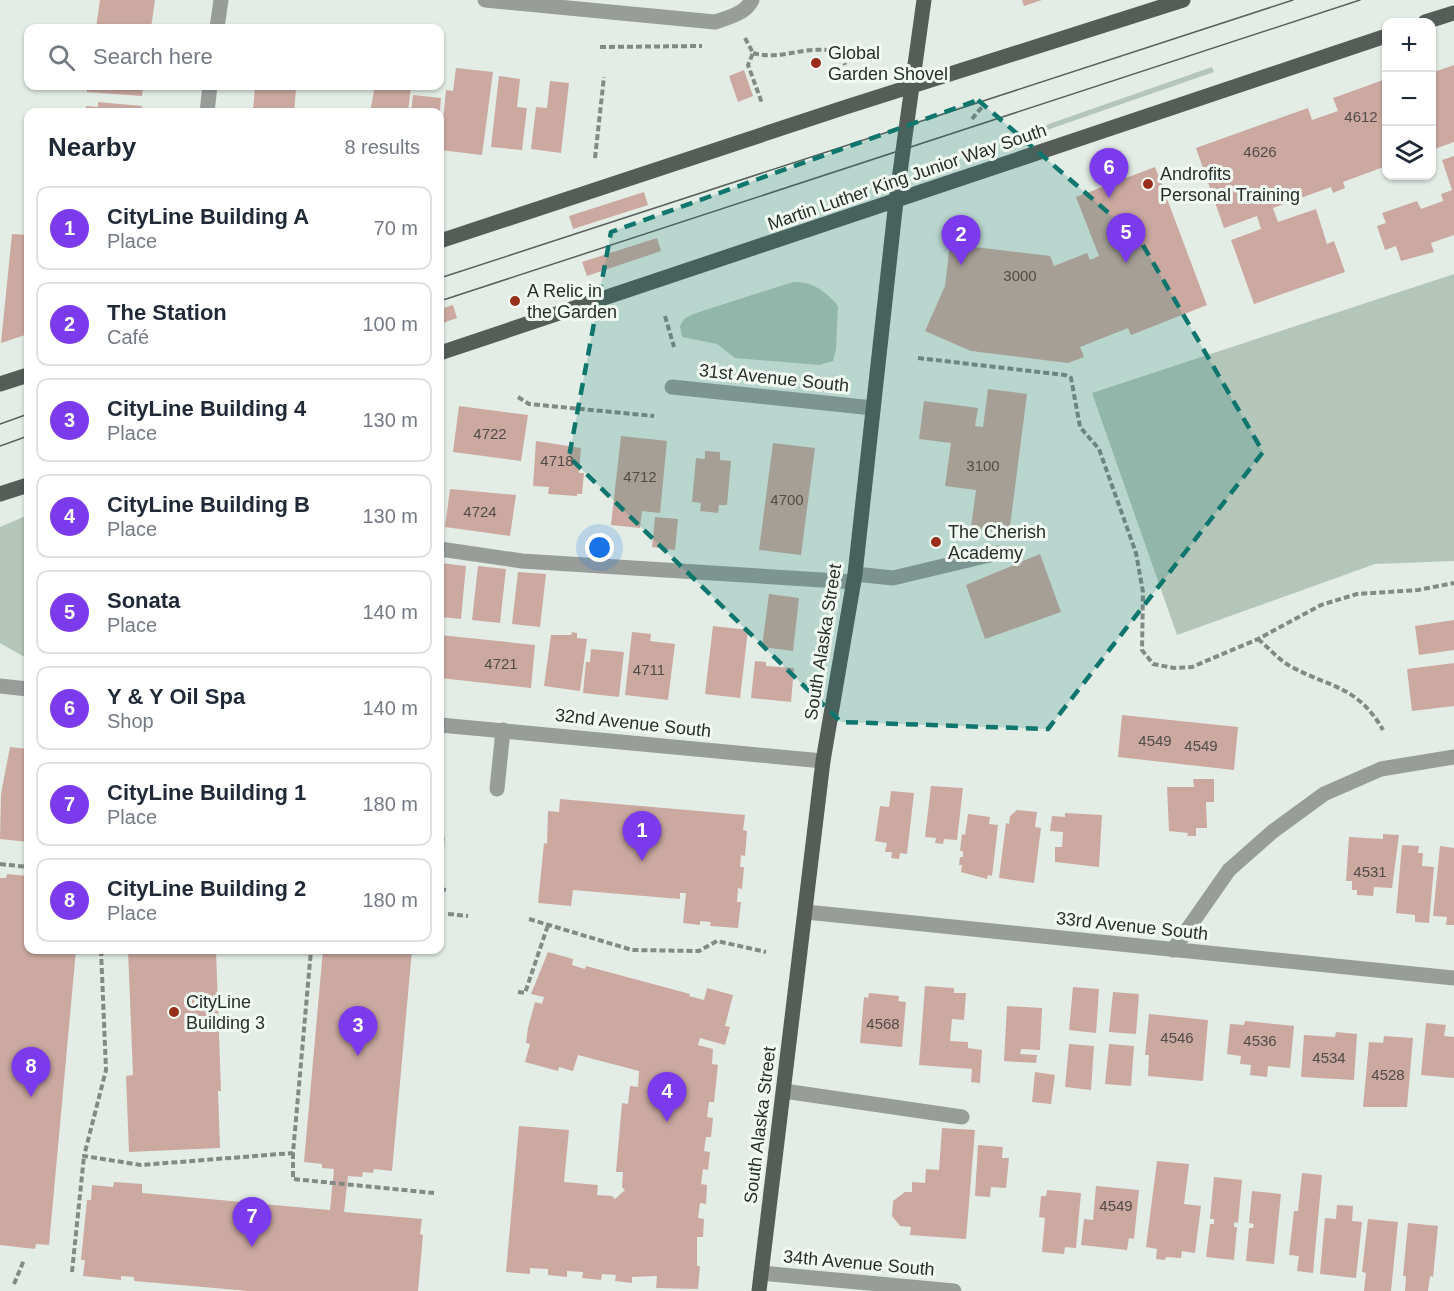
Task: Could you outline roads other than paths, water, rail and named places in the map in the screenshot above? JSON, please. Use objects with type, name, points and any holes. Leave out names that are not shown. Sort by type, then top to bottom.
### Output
[{"type":"main road","name":"South Alaska Street","points":[[759,1291],[823,761],[854,578],[896,201],[924,0]]},
{"type":"main road","points":[[444,240],[912,86],[1183,0]]},
{"type":"main road","points":[[1436,19],[1454,13]]},
{"type":"main road","name":"Martin Luther King Junior Way South","points":[[444,352],[1382,37]]},
{"type":"main road","points":[[0,384],[24,376]]},
{"type":"main road","points":[[0,494],[24,486]]},
{"type":"street","points":[[218,24],[221,0]]},
{"type":"street","points":[[486,0],[715,22],[734,16],[751,4],[752,0]]},
{"type":"street","points":[[207,108],[210,90]]},
{"type":"street","name":"31st Avenue South","points":[[672,387],[873,408]]},
{"type":"street","points":[[444,550],[522,561],[893,579],[998,552]]},
{"type":"street","points":[[0,686],[24,689]]},
{"type":"street","name":"32nd Avenue South","points":[[444,725],[823,761]]},
{"type":"street","points":[[497,789],[503,730]]},
{"type":"street","points":[[1173,950],[1229,870],[1272,832],[1324,794],[1381,769],[1454,757]]},
{"type":"street","name":"33rd Avenue South","points":[[806,912],[1454,978]]},
{"type":"street","points":[[784,1091],[962,1117]]},
{"type":"street","name":"34th Avenue South","points":[[761,1273],[954,1291]]},
{"type":"tram line","points":[[444,277],[1293,0]]},
{"type":"tram line","points":[[444,300],[1360,0]]},
{"type":"tram line","points":[[0,424],[24,415]]},
{"type":"tram line","points":[[0,446],[24,437]]},
{"type":"place","name":"Global Garden Shovel","points":[[816,63]]},
{"type":"place","name":"Androfits Personal Training","points":[[1148,184]]},
{"type":"place","name":"Y & Y Oil Spa","points":[[1109,198]]},
{"type":"place","name":"Sonata","points":[[1126,263]]},
{"type":"place","name":"The Station","points":[[961,265]]},
{"type":"place","name":"A Relic in the Garden","points":[[515,301]]},
{"type":"place","name":"The Cherish Academy","points":[[936,542]]},
{"type":"place","name":"CityLine Building A","points":[[642,861]]},
{"type":"place","name":"CityLine Building 3","points":[[174,1012]]},
{"type":"place","name":"CityLine Building 4","points":[[358,1056]]},
{"type":"place","name":"CityLine Building 2","points":[[31,1097]]},
{"type":"place","name":"CityLine Building B","points":[[667,1122]]},
{"type":"place","name":"CityLine Building 1","points":[[252,1247]]}]
